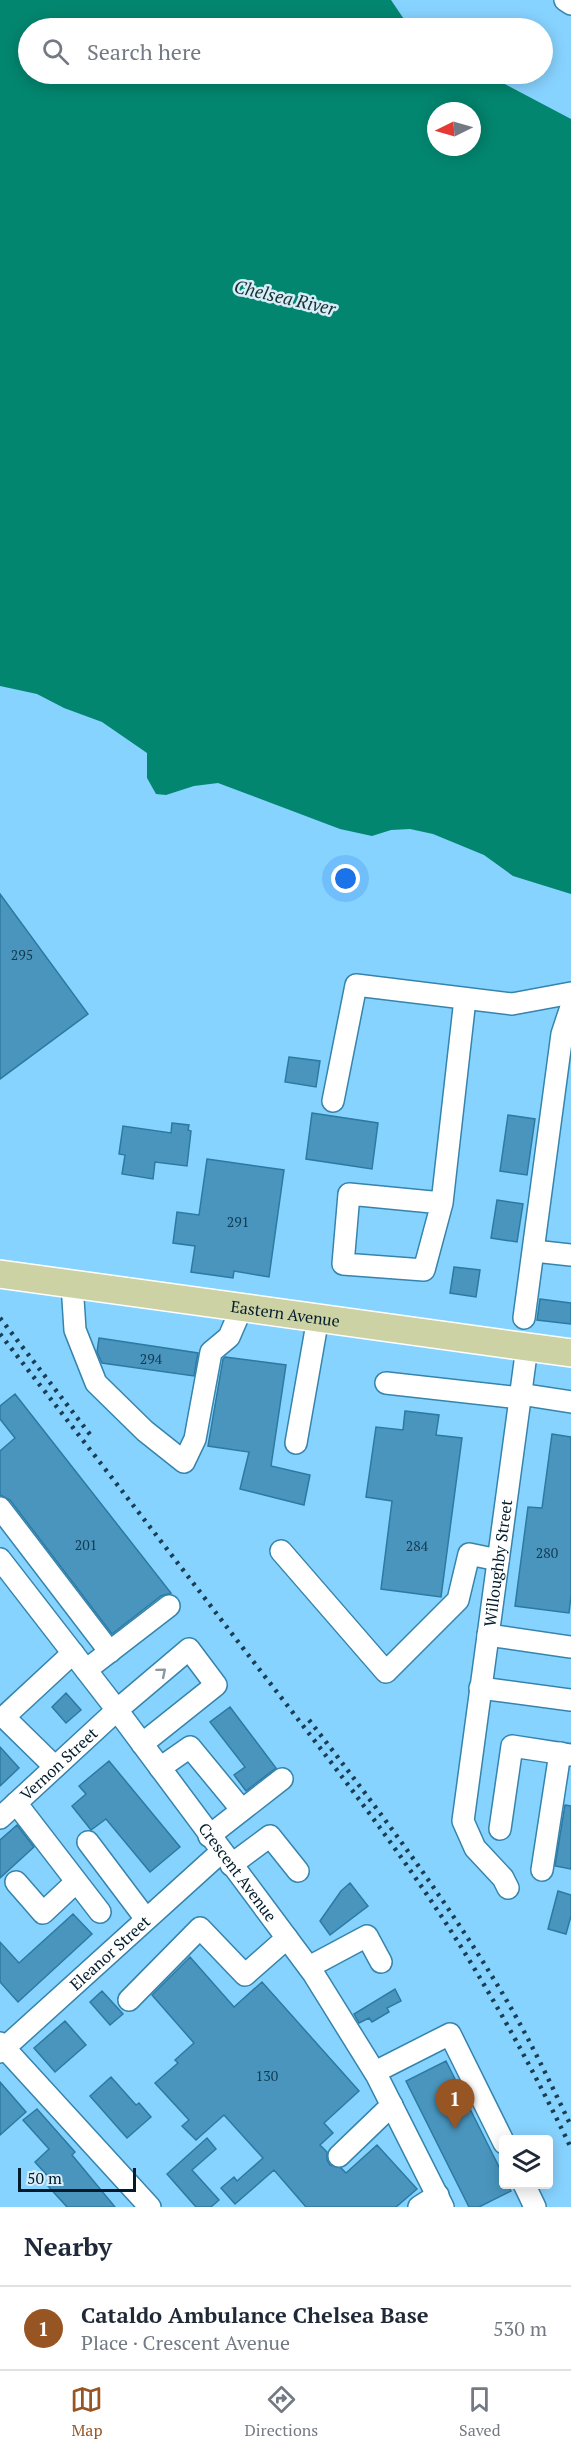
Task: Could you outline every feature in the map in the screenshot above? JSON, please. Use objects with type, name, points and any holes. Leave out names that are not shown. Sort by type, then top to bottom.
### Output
[{"type":"main road","name":"Eastern Avenue","points":[[0,1274],[571,1353]]},
{"type":"street","points":[[565,0],[571,4]]},
{"type":"street","points":[[333,1101],[356,986],[512,1004],[571,993]]},
{"type":"street","points":[[442,1203],[349,1194],[343,1264],[424,1270],[442,1203],[465,999]]},
{"type":"street","points":[[524,1318],[562,1034],[571,1007]]},
{"type":"street","points":[[534,1251],[571,1255]]},
{"type":"street","points":[[72,1284],[75,1330],[96,1383],[145,1431],[184,1462],[195,1440],[211,1352],[229,1337],[242,1307]]},
{"type":"street","points":[[296,1443],[318,1318]]},
{"type":"street","name":"Willoughby Street","points":[[508,1888],[503,1878],[475,1848],[464,1821],[527,1347]]},
{"type":"street","points":[[386,1383],[571,1402]]},
{"type":"street","points":[[0,1508],[110,1652]]},
{"type":"street","points":[[281,1551],[386,1672],[458,1600],[469,1554],[498,1560]]},
{"type":"street","name":"Crescent Avenue","points":[[3,1570],[73,1653],[117,1710],[220,1851],[309,1967],[375,2072],[441,2201]]},
{"type":"street","points":[[86,1670],[169,1606]]},
{"type":"street","points":[[488,1635],[571,1647]]},
{"type":"street","name":"Vernon Street","points":[[0,1818],[117,1710],[189,1649],[216,1685],[142,1744]]},
{"type":"street","points":[[55,1767],[4,1717],[73,1653]]},
{"type":"street","points":[[480,1688],[571,1700]]},
{"type":"street","points":[[500,1829],[512,1746],[566,1754],[542,1870]]},
{"type":"street","points":[[160,1768],[190,1747],[242,1810]]},
{"type":"street","points":[[220,1851],[242,1810],[282,1779]]},
{"type":"street","points":[[16,1803],[100,1912]]},
{"type":"street","points":[[220,1851],[270,1836],[298,1871]]},
{"type":"street","points":[[88,1842],[146,1919]]},
{"type":"street","name":"Eleanor Street","points":[[2,2048],[220,1851]]},
{"type":"street","points":[[16,1882],[43,1913],[76,1882]]},
{"type":"street","points":[[129,2000],[200,1928],[245,1975],[286,1938]]},
{"type":"street","points":[[309,1967],[367,1936],[381,1962]]},
{"type":"street","points":[[375,2072],[450,2034],[500,2135]]},
{"type":"street","points":[[2,2048],[150,2207]]},
{"type":"street","points":[[339,2156],[392,2105]]},
{"type":"street","points":[[526,2189],[535,2207]]},
{"type":"street","points":[[419,2207],[441,2201]]},
{"type":"water","name":"Chelsea River","points":[[0,0],[391,0],[403,18],[18,18],[18,84],[505,84],[571,119],[571,894],[513,876],[484,855],[433,834],[410,829],[391,830],[372,836],[340,829],[218,783],[194,786],[166,795],[156,794],[147,778],[147,753],[102,722],[64,708],[37,694],[0,686]]},
{"type":"building","points":[[0,894],[88,1014],[0,1079]]},
{"type":"building","points":[[289,1057],[320,1061],[316,1087],[285,1082]]},
{"type":"building","points":[[312,1113],[378,1123],[372,1169],[306,1159]]},
{"type":"building","points":[[508,1115],[535,1119],[527,1175],[500,1171]]},
{"type":"building","points":[[172,1123],[189,1125],[188,1130],[191,1131],[187,1166],[155,1162],[153,1179],[122,1174],[125,1155],[119,1154],[123,1126],[171,1133]]},
{"type":"building","points":[[207,1159],[284,1170],[269,1277],[234,1271],[233,1278],[191,1272],[195,1246],[173,1243],[177,1212],[199,1215]]},
{"type":"building","points":[[497,1200],[523,1204],[517,1242],[491,1238]]},
{"type":"building","points":[[454,1267],[480,1270],[476,1297],[450,1293]]},
{"type":"building","points":[[540,1299],[571,1303],[571,1324],[537,1320]]},
{"type":"building","points":[[99,1338],[198,1353],[194,1376],[102,1363],[97,1352]]},
{"type":"building","points":[[225,1357],[286,1365],[271,1466],[310,1475],[304,1505],[240,1489],[249,1452],[208,1446]]},
{"type":"building","points":[[15,1394],[171,1593],[161,1596],[112,1634],[10,1500],[0,1495],[0,1451],[15,1438],[0,1419],[0,1406]]},
{"type":"building","points":[[405,1411],[439,1415],[436,1435],[462,1438],[441,1597],[381,1589],[392,1501],[366,1497],[376,1427],[403,1430]]},
{"type":"building","points":[[552,1434],[571,1437],[571,1596],[569,1613],[515,1606],[528,1507],[542,1508]]},
{"type":"building","points":[[66,1693],[81,1710],[66,1723],[52,1707]]},
{"type":"building","points":[[230,1707],[276,1768],[246,1791],[234,1775],[245,1767],[210,1722]]},
{"type":"building","points":[[0,1747],[19,1768],[0,1786]]},
{"type":"building","points":[[109,1761],[180,1847],[150,1872],[106,1819],[91,1830],[72,1806],[86,1794],[79,1786]]},
{"type":"building","points":[[565,1805],[571,1806],[571,1869],[555,1866]]},
{"type":"building","points":[[17,1825],[34,1847],[0,1878],[0,1840]]},
{"type":"building","points":[[350,1883],[368,1906],[330,1935],[320,1921],[341,1891]]},
{"type":"building","points":[[558,1891],[571,1895],[571,1916],[566,1934],[548,1929]]},
{"type":"building","points":[[73,1914],[92,1934],[18,2002],[0,1982],[0,1942],[19,1963]]},
{"type":"building","points":[[190,1957],[234,2007],[262,1982],[359,2091],[324,2123],[333,2133],[320,2145],[327,2152],[330,2165],[341,2168],[346,2173],[377,2145],[417,2189],[396,2207],[306,2207],[274,2170],[235,2204],[221,2188],[234,2177],[237,2181],[263,2158],[224,2115],[196,2140],[182,2126],[189,2120],[155,2083],[178,2063],[175,2060],[194,2043],[152,1995]]},
{"type":"building","points":[[395,1989],[401,2001],[387,2008],[389,2012],[372,2022],[369,2018],[359,2023],[354,2014]]},
{"type":"building","points":[[102,1991],[123,2014],[110,2025],[90,2002]]},
{"type":"building","points":[[65,2021],[86,2045],[55,2072],[34,2048]]},
{"type":"building","points":[[446,2061],[499,2167],[499,2189],[511,2191],[479,2207],[469,2207],[406,2081]]},
{"type":"building","points":[[111,2077],[136,2105],[139,2103],[151,2117],[127,2138],[90,2096]]},
{"type":"building","points":[[0,2082],[26,2112],[0,2135]]},
{"type":"building","points":[[37,2109],[75,2152],[72,2155],[115,2207],[67,2207],[48,2186],[53,2182],[35,2162],[49,2149],[23,2120]]},
{"type":"building","points":[[207,2138],[216,2149],[192,2170],[219,2200],[211,2207],[196,2207],[167,2174]]},
{"type":"railway","points":[[0,1318],[92,1437]]},
{"type":"railway","points":[[0,1334],[322,1750],[406,1864],[489,1992],[571,2148]]},
{"type":"railway","points":[[309,1720],[411,1855],[459,1924],[522,2028],[571,2126]]},
{"type":"place","name":"Cataldo Ambulance Chelsea Base","points":[[455,2129]]}]
